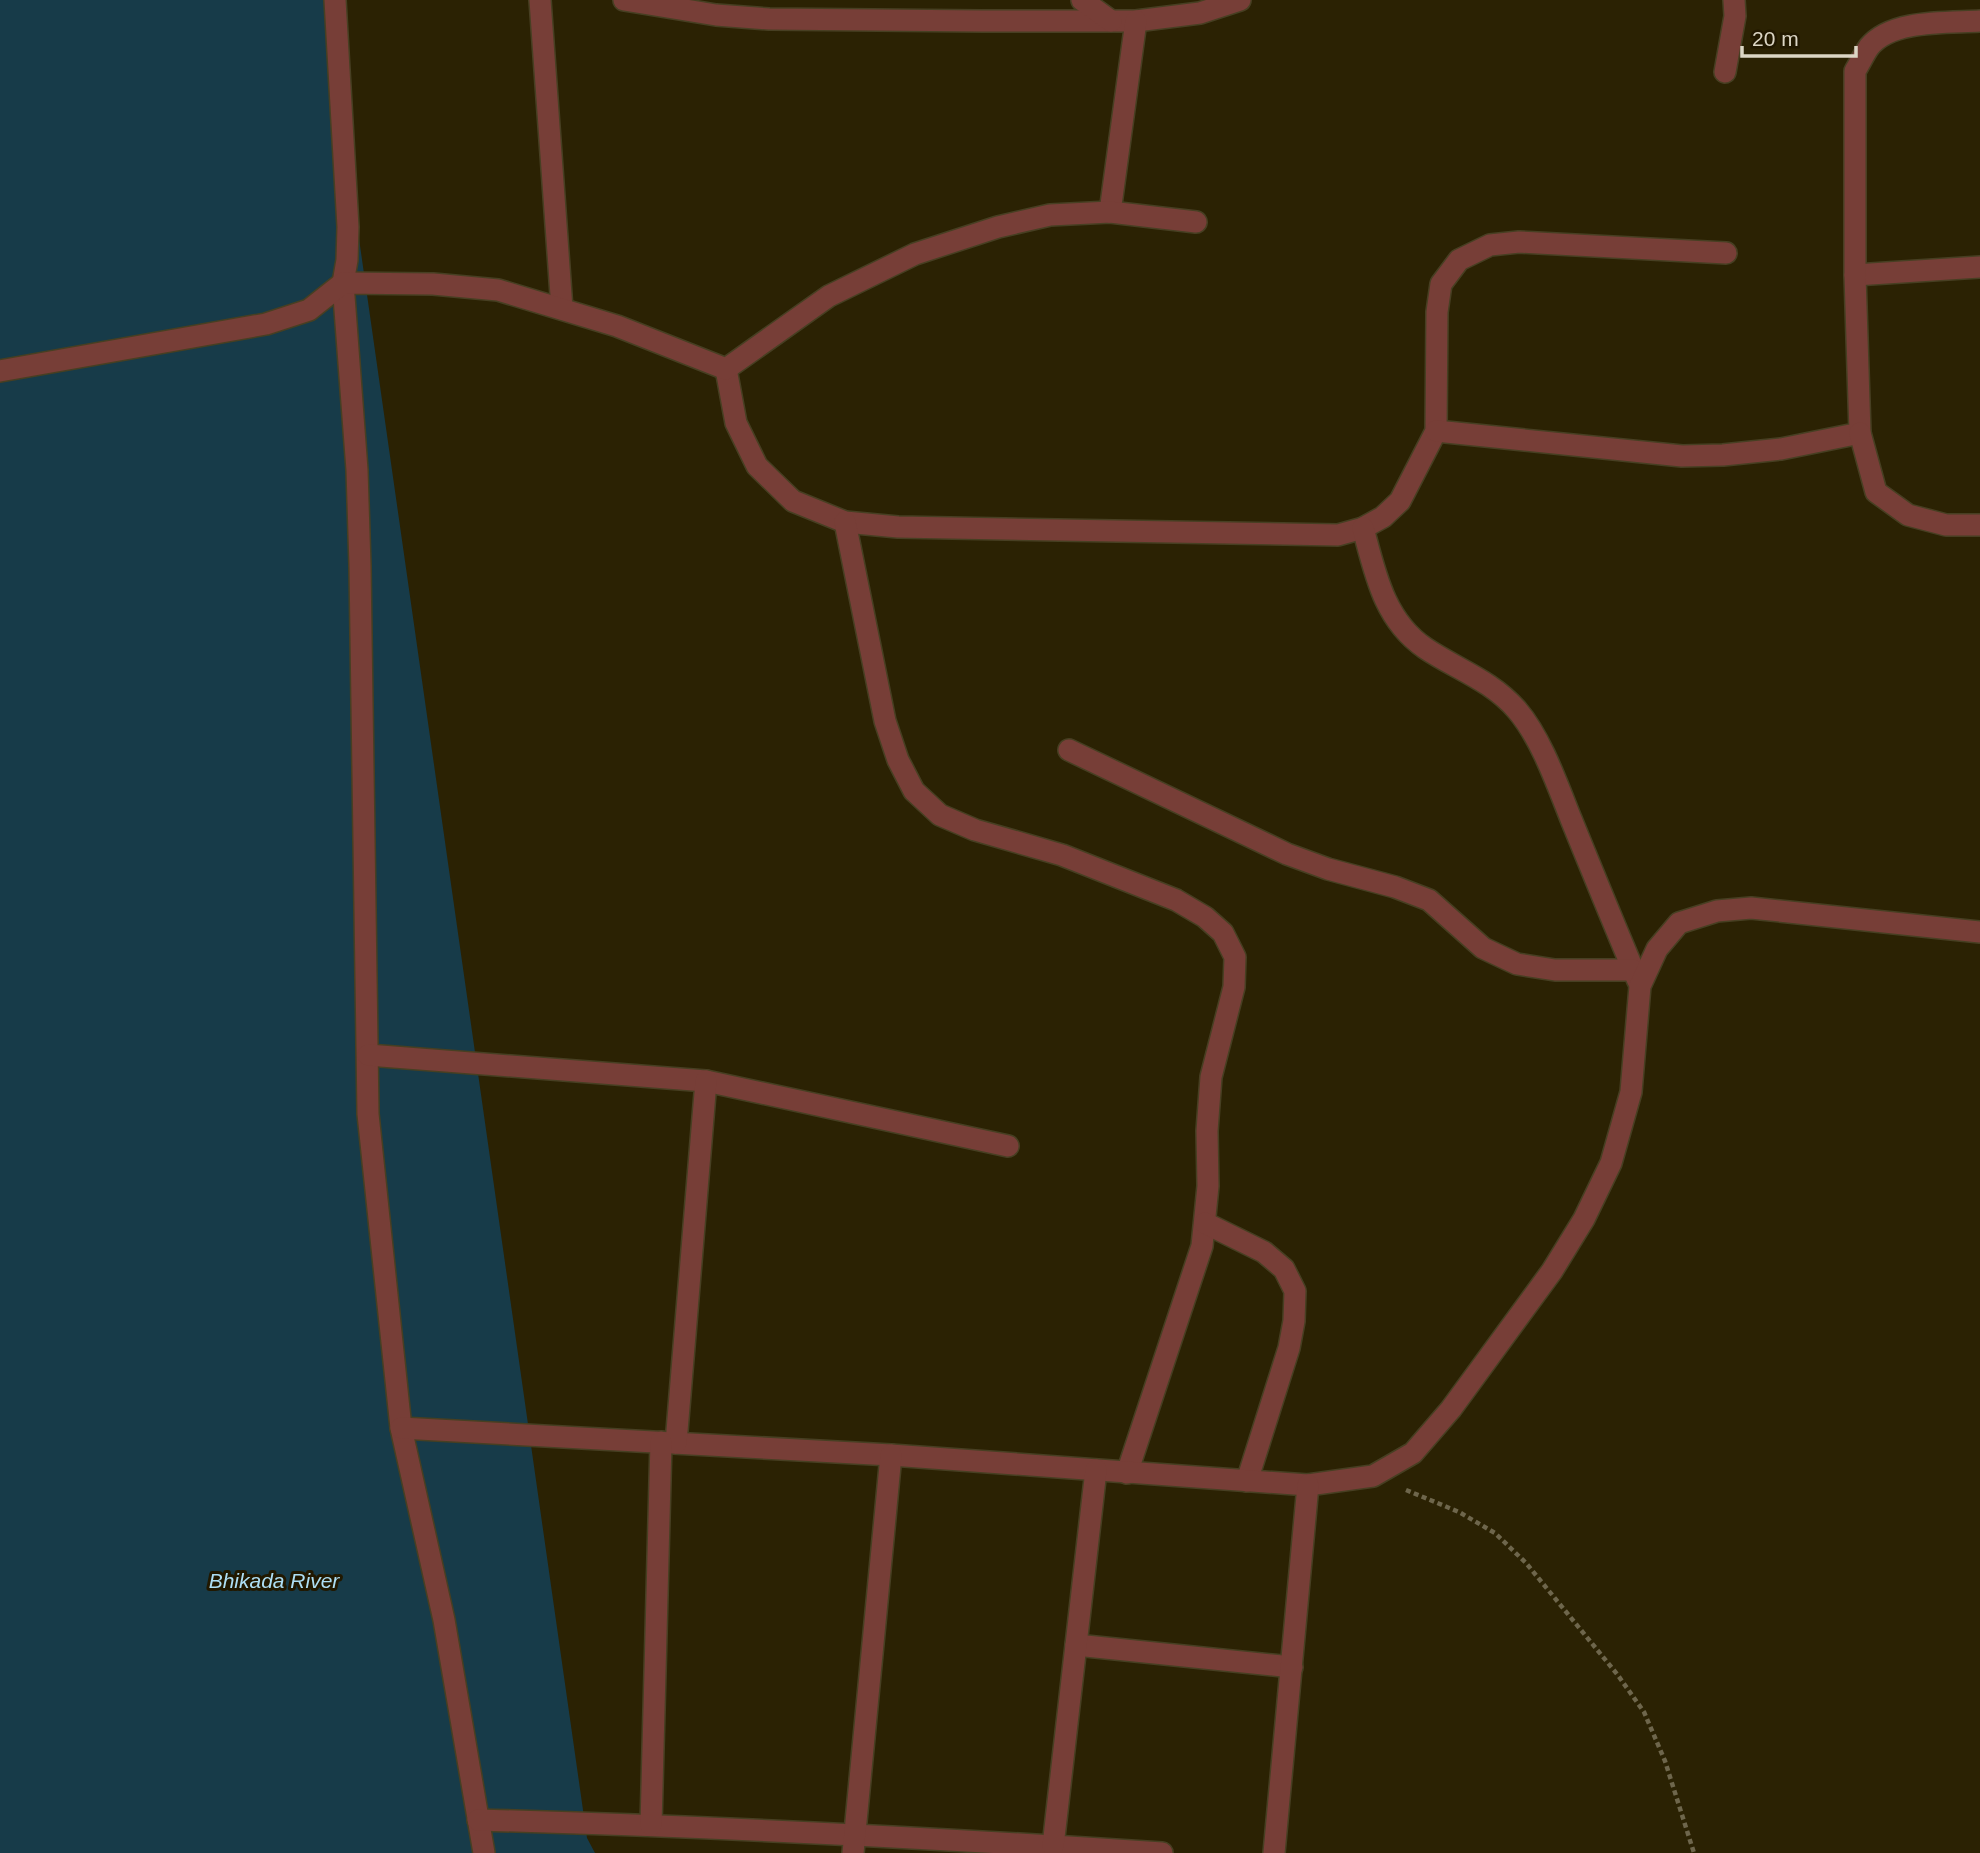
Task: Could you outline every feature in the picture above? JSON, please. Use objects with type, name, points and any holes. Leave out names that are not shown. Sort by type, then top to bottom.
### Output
[{"type":"street","points":[[335,0],[348,227],[344,283],[357,470],[360,566],[368,1114],[401,1428],[444,1620],[484,1853]]},
{"type":"street","points":[[540,0],[562,309]]},
{"type":"street","points":[[624,0],[716,15],[769,19],[1111,21],[1136,21],[1240,0]]},
{"type":"street","points":[[1082,0],[1111,21]]},
{"type":"street","points":[[1724,72],[1735,16],[1734,0]]},
{"type":"street","points":[[1110,212],[1136,21]]},
{"type":"street","points":[[1980,21],[1898,28],[1871,44],[1855,71],[1855,275],[1860,433],[1876,492],[1908,515],[1946,525],[1980,525]]},
{"type":"street","points":[[726,369],[829,296],[915,254],[998,227],[1050,215],[1110,212],[1196,222]]},
{"type":"street","points":[[726,369],[736,423],[757,466],[793,501],[845,522],[911,527],[1338,535],[1363,528],[1383,517],[1400,502],[1436,431],[1437,312],[1441,284],[1459,260],[1490,245],[1519,242],[1726,253]]},
{"type":"street","points":[[1855,275],[1980,267]]},
{"type":"street","points":[[0,371],[266,324],[309,310],[344,283],[433,284],[498,290],[617,326],[726,369]]},
{"type":"street","points":[[1436,431],[1682,456],[1781,449],[1860,433]]},
{"type":"street","points":[[845,522],[885,721],[898,760],[914,791],[940,815],[975,830],[1062,855],[1176,900],[1205,917],[1223,933],[1236,957],[1234,987],[1210,1077],[1202,1247],[1127,1473]]},
{"type":"street","points":[[401,1428],[891,1455],[1308,1485],[1373,1476],[1413,1453],[1451,1409],[1552,1271],[1584,1219],[1611,1163],[1631,1092],[1637,978],[1557,783],[1518,710],[1493,687],[1424,647],[1398,623],[1380,592],[1363,528]]},
{"type":"street","points":[[1069,750],[1287,854],[1429,900],[1483,948],[1510,961],[1545,970],[1637,978]]},
{"type":"street","points":[[1637,978],[1679,923],[1717,911],[1751,908],[1980,932]]},
{"type":"street","points":[[368,1055],[706,1081],[1008,1146]]},
{"type":"street","points":[[651,1825],[668,1443],[706,1081]]},
{"type":"street","points":[[1205,1223],[1264,1252],[1284,1269],[1295,1292],[1289,1348],[1247,1482]]},
{"type":"street","points":[[853,1844],[891,1455]]},
{"type":"street","points":[[1053,1846],[1096,1470]]},
{"type":"street","points":[[1275,1853],[1308,1485]]},
{"type":"street","points":[[1076,1645],[1292,1667]]},
{"type":"street","points":[[478,1820],[651,1825],[853,1844],[1053,1846],[1162,1853]]},
{"type":"path","points":[[1373,1476],[1459,1512],[1495,1533],[1526,1563],[1617,1674],[1644,1712],[1665,1762],[1694,1853]]},
{"type":"water","name":"Bhikada River","points":[[0,0],[325,0],[587,1838],[595,1853],[0,1853]]}]
